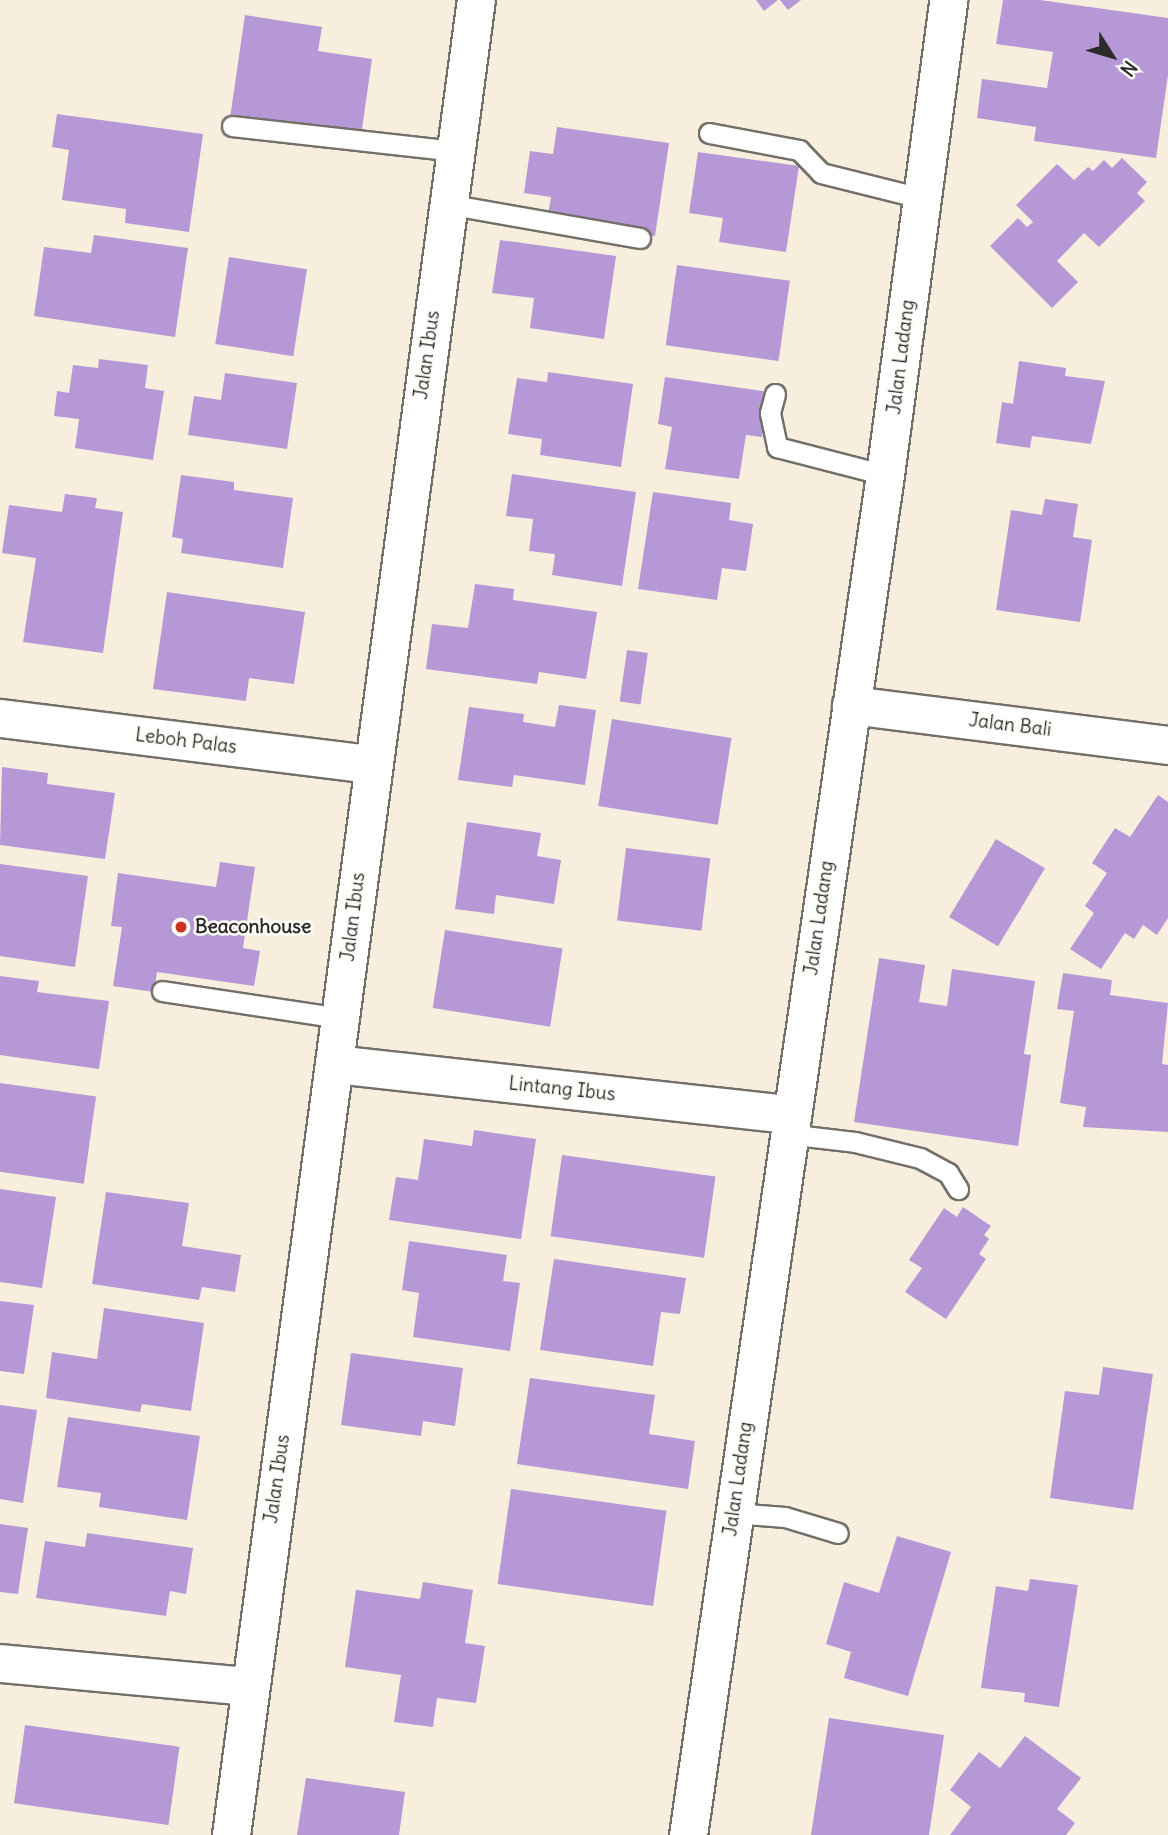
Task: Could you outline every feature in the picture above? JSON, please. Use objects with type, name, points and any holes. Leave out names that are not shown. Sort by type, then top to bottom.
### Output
[{"type":"street","name":"Jalan Ibus","points":[[231,1835],[341,1018],[371,764],[476,0]]},
{"type":"street","name":"Jalan Ladang","points":[[688,1835],[885,475],[948,0]]},
{"type":"street","name":"Jalan Bali","points":[[851,705],[1168,745]]},
{"type":"street","name":"Leboh Palas","points":[[0,718],[371,764]]},
{"type":"street","name":"Lintang Ibus","points":[[334,1064],[789,1124]]},
{"type":"street","points":[[0,1663],[249,1686]]},
{"type":"lane","points":[[232,126],[454,151]]},
{"type":"lane","points":[[709,133],[799,150],[821,173],[921,198]]},
{"type":"lane","points":[[447,204],[640,238]]},
{"type":"lane","points":[[775,394],[770,413],[777,447],[885,475]]},
{"type":"lane","points":[[162,991],[341,1018]]},
{"type":"lane","points":[[789,1124],[920,1158],[947,1173],[958,1189]]},
{"type":"lane","points":[[733,1513],[785,1517],[838,1533]]},
{"type":"building","points":[[756,0],[778,0],[764,11]]},
{"type":"building","points":[[780,0],[801,0],[788,10]]},
{"type":"building","points":[[1003,0],[1040,0],[1168,18],[1168,75],[1156,158],[1034,141],[1036,127],[977,118],[982,79],[1047,88],[1053,52],[996,44]]},
{"type":"building","points":[[245,15],[322,27],[318,51],[372,59],[361,136],[230,118]]},
{"type":"building","points":[[57,114],[203,134],[189,232],[125,223],[126,209],[62,200],[69,150],[52,147]]},
{"type":"building","points":[[557,127],[669,143],[655,236],[547,221],[551,197],[524,193],[530,151],[553,154]]},
{"type":"building","points":[[698,152],[799,166],[786,252],[719,242],[723,218],[689,213]]},
{"type":"building","points":[[1122,158],[1147,182],[1137,193],[1145,201],[1099,247],[1084,233],[1057,261],[1078,282],[1052,308],[990,246],[1018,218],[1027,227],[1033,222],[1016,205],[1057,164],[1074,180],[1088,167],[1093,171],[1104,160],[1112,168]]},
{"type":"building","points":[[94,235],[188,248],[175,337],[34,316],[44,247],[91,253]]},
{"type":"building","points":[[500,240],[616,256],[604,339],[530,328],[534,298],[492,293]]},
{"type":"building","points":[[229,257],[307,269],[293,356],[215,344]]},
{"type":"building","points":[[677,265],[790,281],[779,361],[666,345]]},
{"type":"building","points":[[99,359],[148,365],[145,388],[164,391],[153,460],[75,448],[79,419],[54,416],[57,391],[69,393],[73,365],[98,368]]},
{"type":"building","points":[[1019,361],[1066,368],[1065,376],[1105,381],[1091,444],[1032,436],[1030,448],[996,443],[1002,402],[1013,404]]},
{"type":"building","points":[[548,372],[633,384],[621,467],[540,455],[542,439],[508,434],[517,378],[547,382]]},
{"type":"building","points":[[225,373],[297,383],[287,449],[188,435],[194,396],[221,400]]},
{"type":"building","points":[[665,377],[769,392],[762,437],[746,435],[739,479],[665,469],[672,427],[658,424]]},
{"type":"building","points":[[512,474],[636,492],[622,586],[552,575],[555,554],[529,551],[533,519],[506,516]]},
{"type":"building","points":[[181,475],[234,482],[234,490],[293,498],[283,568],[181,553],[183,539],[172,537]]},
{"type":"building","points":[[653,492],[731,503],[729,520],[753,524],[746,571],[722,568],[717,600],[638,589]]},
{"type":"building","points":[[65,494],[97,498],[95,508],[123,512],[103,653],[23,642],[36,558],[2,553],[9,505],[62,512]]},
{"type":"building","points":[[1045,499],[1078,504],[1073,537],[1092,540],[1080,622],[996,610],[1011,510],[1042,515]]},
{"type":"building","points":[[475,584],[514,589],[513,600],[597,612],[586,679],[539,672],[537,684],[426,669],[432,624],[468,628]]},
{"type":"building","points":[[167,592],[305,612],[294,684],[249,678],[246,701],[153,689]]},
{"type":"building","points":[[627,650],[648,653],[641,704],[620,701]]},
{"type":"building","points":[[559,705],[596,710],[585,785],[514,775],[512,787],[458,780],[469,707],[524,714],[523,722],[555,727]]},
{"type":"building","points":[[612,719],[732,738],[718,825],[598,806]]},
{"type":"building","points":[[2,767],[48,773],[47,784],[115,793],[105,859],[0,845]]},
{"type":"building","points":[[1158,795],[1168,802],[1168,918],[1157,935],[1143,925],[1134,939],[1125,933],[1101,969],[1070,949],[1094,913],[1085,906],[1107,873],[1092,863],[1115,828],[1130,837]]},
{"type":"building","points":[[467,822],[541,833],[537,856],[561,860],[554,904],[496,895],[494,914],[455,909]]},
{"type":"building","points":[[996,839],[1045,868],[998,946],[949,917]]},
{"type":"building","points":[[626,848],[710,858],[701,931],[617,920]]},
{"type":"building","name":"Beaconhouse","points":[[220,862],[255,867],[243,948],[260,951],[254,986],[157,972],[154,992],[113,986],[122,927],[111,926],[118,873],[216,887]]},
{"type":"building","points":[[0,864],[88,876],[75,967],[0,956]]},
{"type":"building","points":[[445,930],[563,949],[550,1027],[433,1008]]},
{"type":"building","points":[[879,958],[925,965],[919,1002],[947,1006],[952,969],[1035,981],[1024,1054],[1031,1055],[1018,1146],[854,1122]]},
{"type":"building","points":[[1063,973],[1112,980],[1110,995],[1168,1003],[1162,1064],[1168,1065],[1168,1132],[1083,1127],[1086,1107],[1060,1103],[1074,1011],[1057,1009]]},
{"type":"building","points":[[0,976],[39,981],[37,992],[109,1001],[99,1069],[0,1055]]},
{"type":"building","points":[[0,1083],[96,1096],[84,1184],[0,1172]]},
{"type":"building","points":[[474,1130],[536,1139],[521,1239],[389,1220],[396,1177],[418,1180],[424,1139],[472,1146]]},
{"type":"building","points":[[562,1155],[715,1177],[704,1258],[551,1236]]},
{"type":"building","points":[[0,1189],[56,1197],[42,1288],[0,1282]]},
{"type":"building","points":[[106,1192],[189,1203],[182,1246],[241,1255],[235,1292],[202,1287],[199,1300],[92,1284]]},
{"type":"building","points":[[963,1207],[991,1226],[984,1235],[989,1239],[979,1254],[986,1259],[946,1319],[905,1292],[922,1268],[909,1260],[944,1208],[957,1217]]},
{"type":"building","points":[[409,1241],[507,1255],[503,1281],[520,1283],[510,1351],[413,1337],[419,1293],[402,1290]]},
{"type":"building","points":[[554,1259],[686,1278],[680,1314],[661,1312],[653,1366],[540,1350]]},
{"type":"building","points":[[0,1301],[34,1305],[24,1374],[0,1371]]},
{"type":"building","points":[[104,1308],[204,1323],[191,1411],[142,1404],[140,1412],[46,1398],[52,1352],[97,1359]]},
{"type":"building","points":[[351,1353],[463,1368],[455,1426],[423,1421],[421,1436],[341,1425]]},
{"type":"building","points":[[1103,1367],[1153,1374],[1133,1510],[1050,1498],[1065,1391],[1099,1395]]},
{"type":"building","points":[[530,1378],[655,1395],[649,1434],[695,1441],[688,1489],[517,1464]]},
{"type":"building","points":[[0,1405],[37,1410],[23,1503],[0,1499]]},
{"type":"building","points":[[68,1417],[200,1436],[187,1520],[99,1507],[101,1493],[57,1487]]},
{"type":"building","points":[[511,1489],[666,1511],[653,1606],[498,1584]]},
{"type":"building","points":[[0,1524],[28,1528],[18,1594],[0,1592]]},
{"type":"building","points":[[87,1533],[193,1548],[186,1594],[170,1591],[166,1616],[36,1598],[45,1541],[85,1547]]},
{"type":"building","points":[[897,1536],[951,1552],[908,1696],[844,1678],[851,1652],[826,1644],[844,1582],[879,1593]]},
{"type":"building","points":[[1030,1579],[1078,1585],[1059,1707],[1024,1702],[1025,1693],[981,1688],[996,1586],[1028,1591]]},
{"type":"building","points":[[423,1582],[473,1590],[465,1643],[485,1646],[476,1703],[437,1698],[433,1727],[394,1722],[401,1675],[345,1667],[356,1590],[420,1599]]},
{"type":"building","points":[[829,1718],[944,1735],[929,1835],[811,1835]]},
{"type":"building","points":[[25,1725],[179,1747],[168,1825],[14,1803]]},
{"type":"building","points":[[1025,1736],[1081,1778],[1057,1809],[1075,1823],[1066,1835],[950,1835],[971,1807],[950,1790],[979,1752],[1000,1768]]},
{"type":"building","points":[[306,1778],[405,1792],[399,1835],[297,1835]]},
{"type":"place","name":"Beaconhouse","points":[[181,927]]}]
